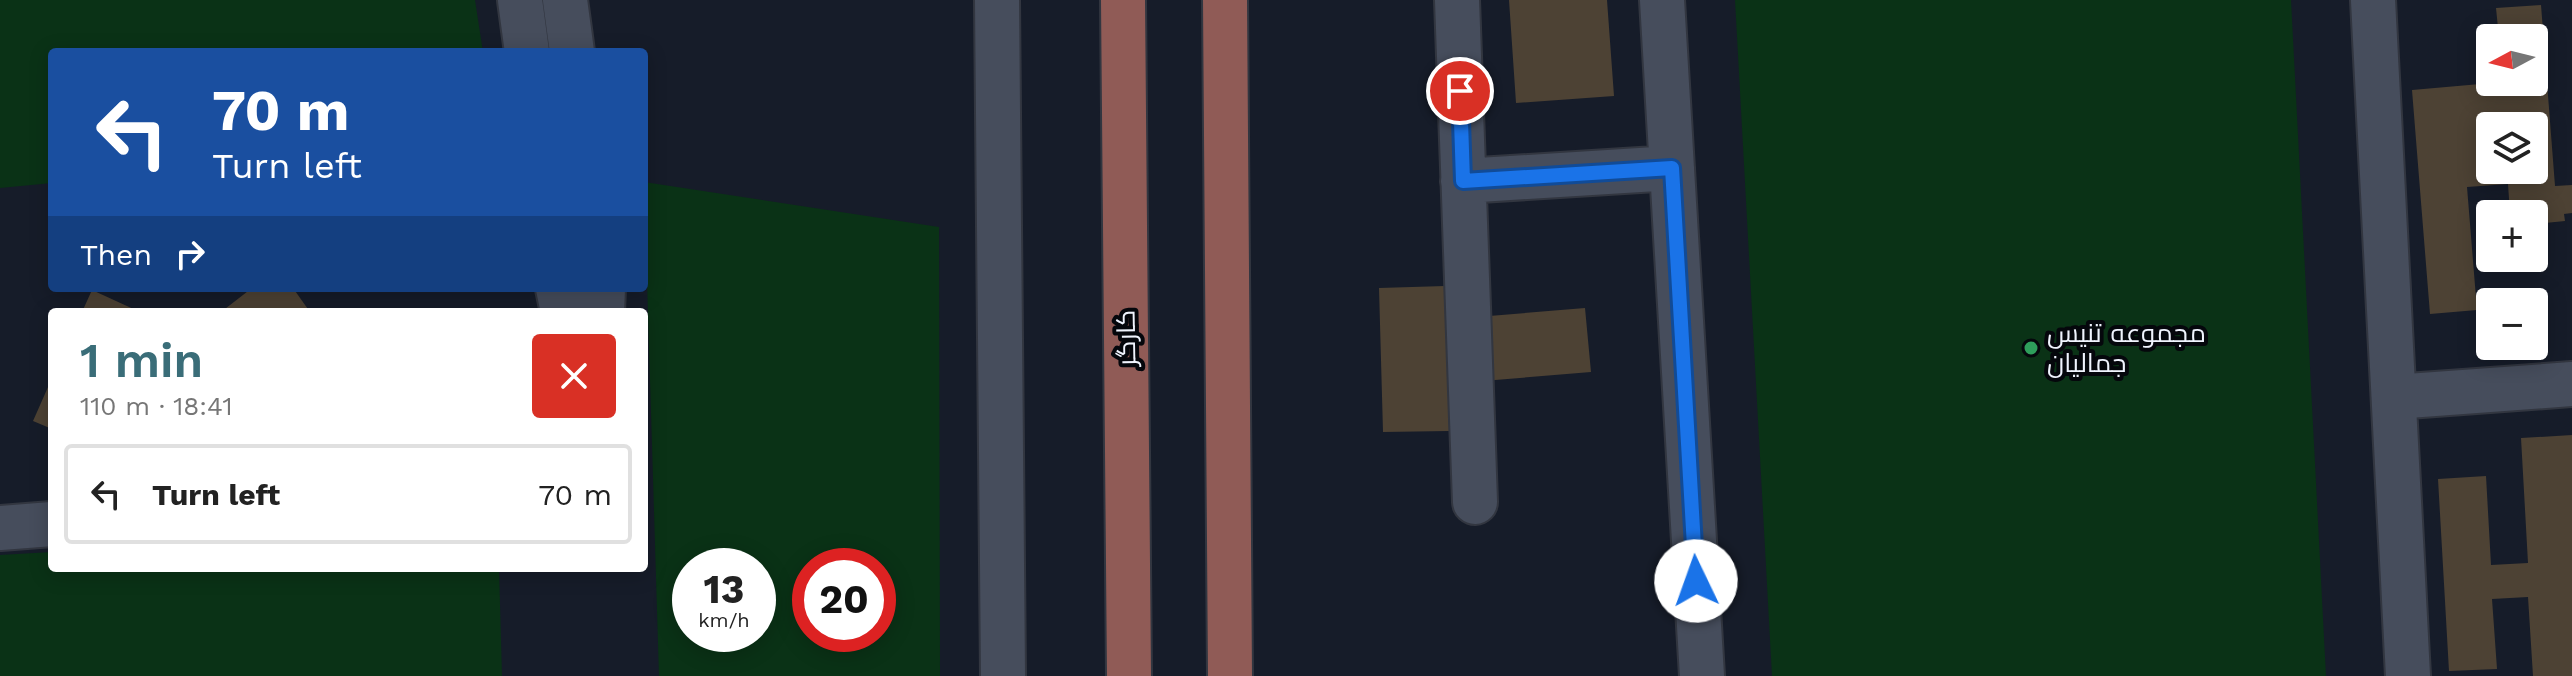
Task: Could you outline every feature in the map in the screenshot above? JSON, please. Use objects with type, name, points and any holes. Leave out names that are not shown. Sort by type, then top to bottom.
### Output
[{"type":"main road","name":"کارگر","points":[[1123,0],[1129,676]]},
{"type":"main road","points":[[1225,0],[1230,676]]},
{"type":"lane","points":[[520,0],[526,48]]},
{"type":"lane","points":[[565,0],[571,48]]},
{"type":"lane","points":[[997,0],[1003,676]]},
{"type":"lane","points":[[1457,0],[1475,502]]},
{"type":"lane","points":[[1662,0],[1702,676]]},
{"type":"lane","points":[[2373,0],[2408,676]]},
{"type":"lane","points":[[1463,181],[1672,168]]},
{"type":"lane","points":[[2394,397],[2572,384]]},
{"type":"lane","points":[[0,528],[48,524]]},
{"type":"green space","points":[[0,0],[475,0],[482,48],[48,48],[48,183],[0,188]]},
{"type":"green space","name":"مجموعه تنیس جمالیان","points":[[1735,0],[2291,0],[2326,676],[1772,676]]},
{"type":"green space","points":[[648,183],[939,227],[940,676],[659,676],[647,292]]},
{"type":"green space","points":[[48,552],[48,572],[499,572],[502,676],[0,676],[0,555]]},
{"type":"building","points":[[1509,0],[1607,0],[1614,96],[1516,103]]},
{"type":"building","points":[[2541,5],[2542,24],[2498,24],[2496,8]]},
{"type":"building","points":[[2476,84],[2476,96],[2548,96],[2555,186],[2572,185],[2572,213],[2564,214],[2565,221],[2548,223],[2548,200],[2509,200],[2508,184],[2467,187],[2476,310],[2430,314],[2412,90]]},
{"type":"building","points":[[1445,286],[1449,431],[1383,432],[1379,288]]},
{"type":"building","points":[[91,292],[96,292],[131,308],[84,308]]},
{"type":"building","points":[[247,292],[296,292],[307,308],[226,308]]},
{"type":"building","points":[[1585,308],[1591,372],[1483,381],[1477,317]]},
{"type":"building","points":[[48,387],[48,427],[33,421]]},
{"type":"building","points":[[2572,435],[2572,676],[2533,676],[2528,597],[2492,599],[2497,669],[2449,671],[2438,479],[2486,476],[2491,565],[2528,563],[2521,438]]},
{"type":"place","name":"مجموعه تنیس جمالیان","points":[[2031,348]]},
{"type":"route","points":[[1460,91],[1463,181],[1672,168],[1696,581]]}]
